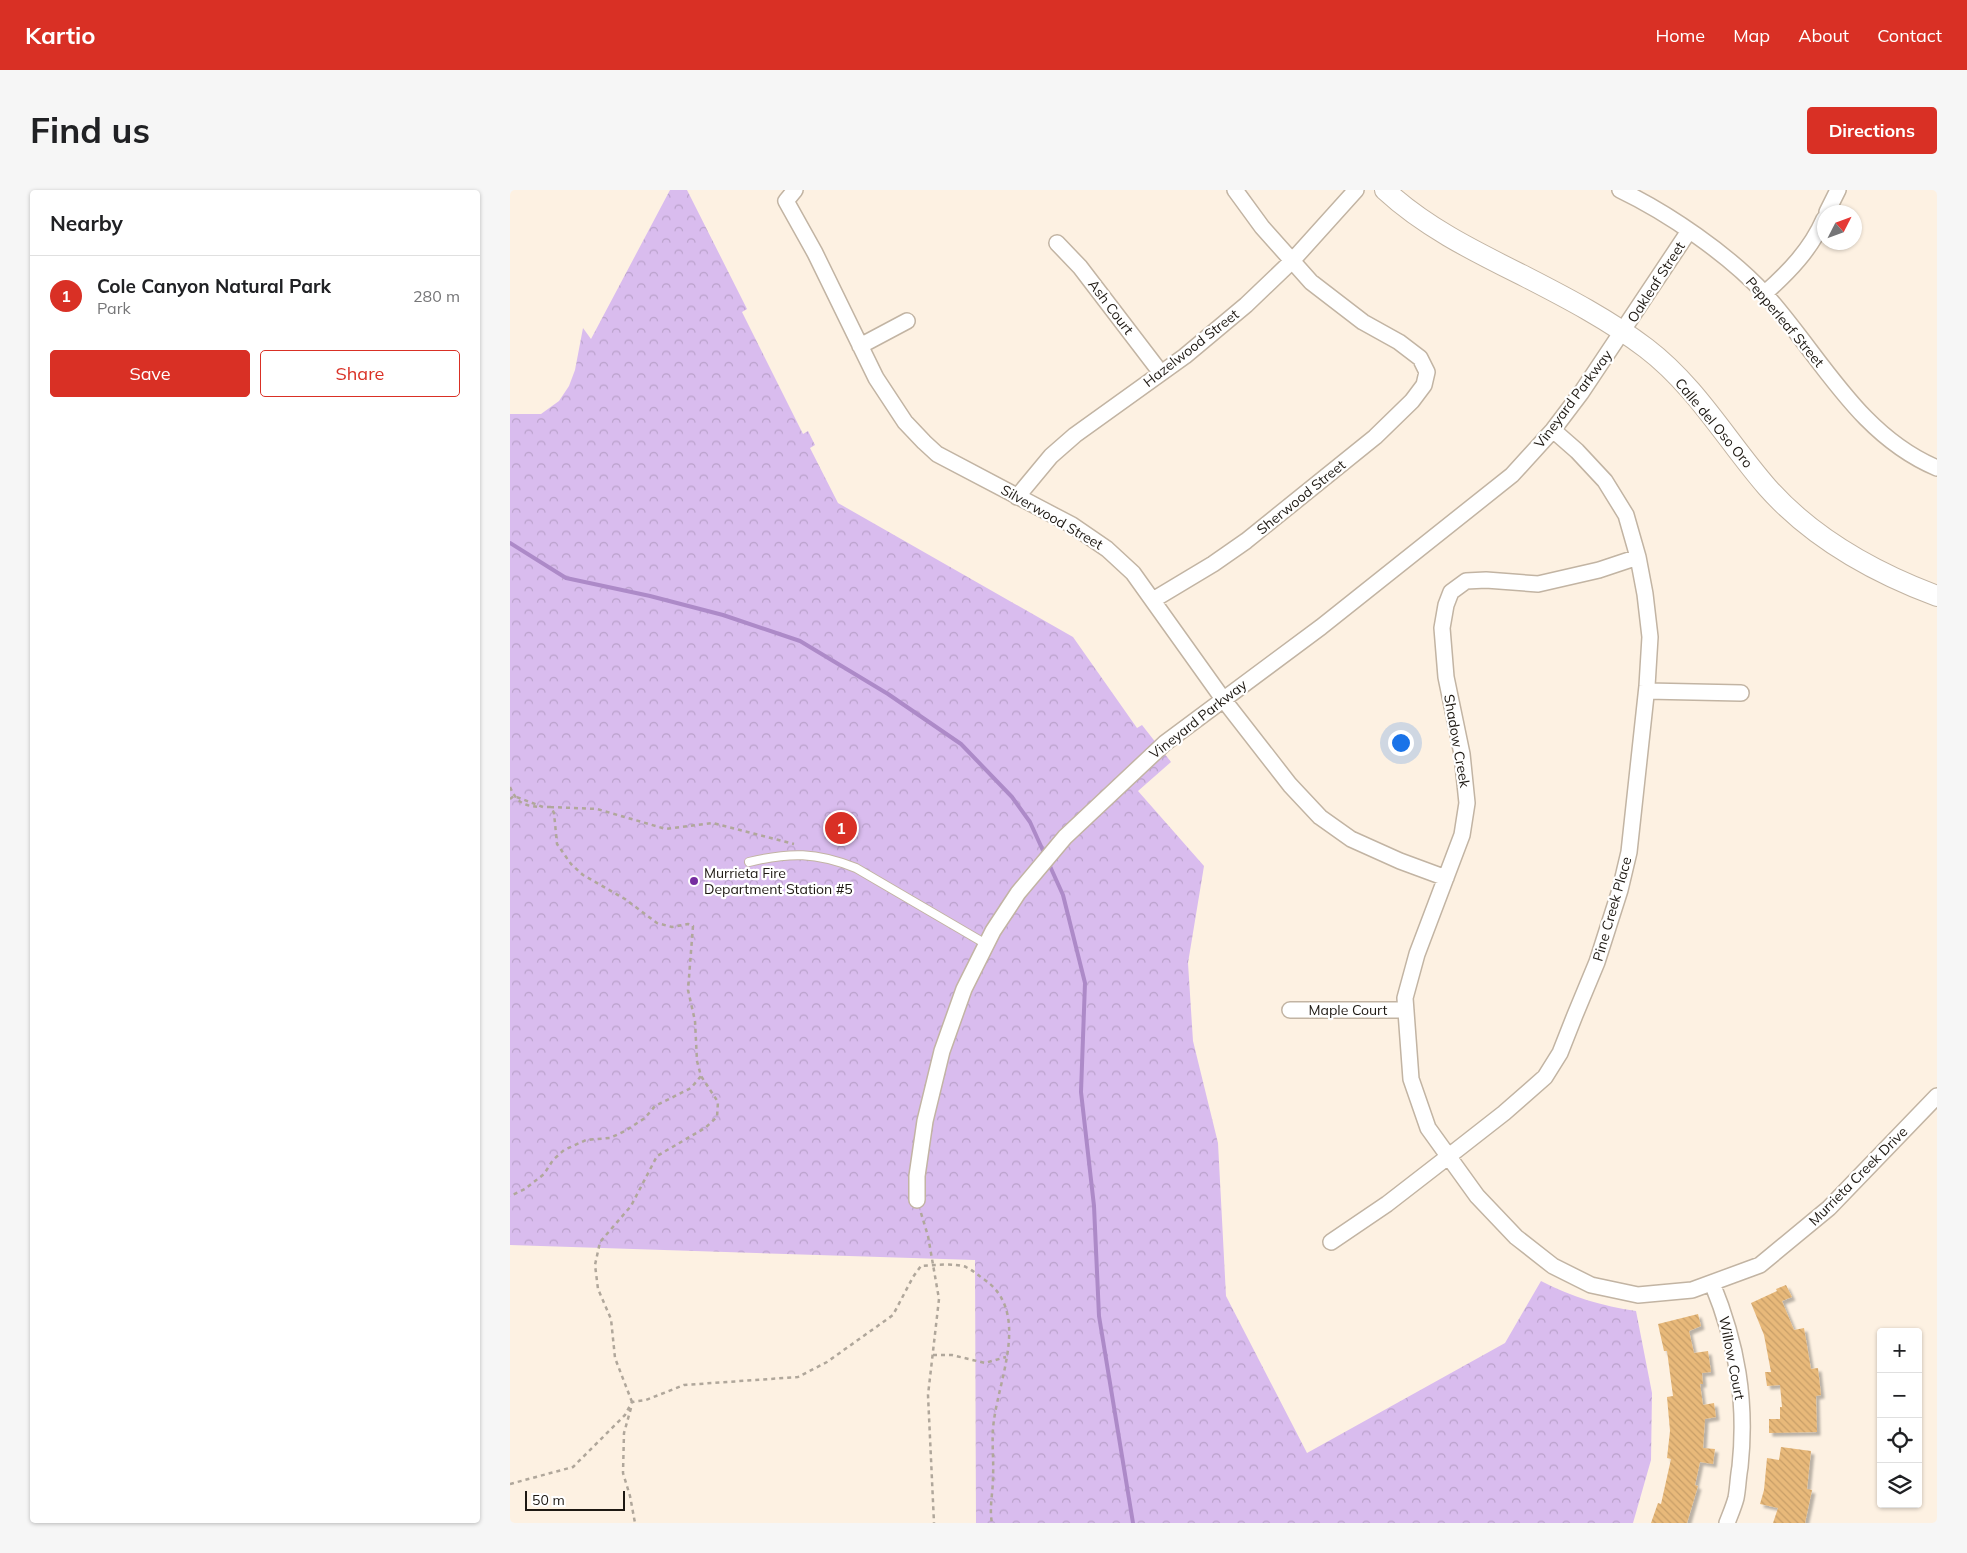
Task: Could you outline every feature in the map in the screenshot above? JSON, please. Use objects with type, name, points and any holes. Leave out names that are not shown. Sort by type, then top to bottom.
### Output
[{"type":"main road","name":"Calle del Oso Oro","points":[[1385,190],[1397,202],[1457,243],[1566,298],[1648,349],[1700,402],[1766,486],[1810,529],[1881,573],[1937,596]]},
{"type":"street","points":[[1235,190],[1262,228],[1292,261]]},
{"type":"street","name":"Hazelwood Street","points":[[1017,497],[1051,456],[1074,435],[1185,356],[1246,305],[1292,261],[1356,190]]},
{"type":"street","name":"Pepperleaf Street","points":[[1620,190],[1666,216],[1721,255],[1764,294],[1856,409],[1881,434],[1900,448],[1937,468]]},
{"type":"street","points":[[1830,205],[1838,190]]},
{"type":"street","name":"Silverwood Street","points":[[790,195],[876,378],[904,422],[937,454],[1072,525],[1107,549],[1133,573],[1223,699],[1290,785],[1320,817],[1351,839],[1400,861],[1446,878]]},
{"type":"street","name":"Oakleaf Street","points":[[1623,332],[1689,231]]},
{"type":"street","points":[[1764,294],[1796,264],[1808,249],[1817,232]]},
{"type":"street","name":"Ash Court","points":[[1058,243],[1080,266],[1161,372]]},
{"type":"street","name":"Sherwood Street","points":[[1153,600],[1213,564],[1246,541],[1375,438],[1412,401],[1424,385],[1427,372],[1420,358],[1399,342],[1363,322],[1311,282],[1292,261]]},
{"type":"street","points":[[860,346],[907,321]]},
{"type":"street","name":"Vineyard Parkway","points":[[918,1200],[917,1176],[925,1121],[942,1051],[964,990],[986,944],[1018,893],[1065,837],[1165,744],[1321,627],[1512,475],[1553,430],[1623,332]]},
{"type":"street","name":"Pine Creek Place","points":[[1331,1242],[1386,1204],[1449,1156],[1504,1113],[1545,1077],[1560,1053],[1597,962],[1620,890],[1629,852],[1647,691],[1650,637],[1645,594],[1638,557],[1626,515],[1605,481],[1553,430]]},
{"type":"street","name":"Shadow Creek","points":[[1449,1156],[1428,1128],[1411,1079],[1405,998],[1417,954],[1462,835],[1467,803],[1462,754],[1446,677],[1442,628],[1446,605],[1451,592],[1466,581],[1486,580],[1538,584],[1599,570],[1638,557]]},
{"type":"street","points":[[1647,691],[1741,693]]},
{"type":"street","name":"Maple Court","points":[[1290,1010],[1406,1010]]},
{"type":"street","name":"Murrieta Creek Drive","points":[[1449,1156],[1478,1196],[1516,1238],[1553,1266],[1591,1285],[1638,1294],[1692,1290],[1760,1265],[1821,1215],[1937,1096]]},
{"type":"street","name":"Willow Court","points":[[1712,1283],[1723,1310],[1742,1395],[1740,1468],[1736,1498],[1727,1523]]},
{"type":"lane","points":[[749,862],[778,855],[812,855],[835,860],[856,868],[986,944]]},
{"type":"path","points":[[510,788],[514,796],[526,806],[598,809],[666,829],[713,824],[797,845]]},
{"type":"path","points":[[510,799],[514,796]]},
{"type":"path","points":[[551,807],[554,813],[557,844],[571,864],[583,875],[625,899],[657,923],[672,927],[688,924],[693,926],[688,990],[695,1021],[697,1061],[701,1076],[718,1102],[717,1117],[705,1128],[657,1156],[631,1206],[600,1242],[594,1265],[598,1289],[611,1318],[615,1358],[632,1402],[624,1433],[623,1473],[635,1523]]},
{"type":"path","points":[[510,1196],[525,1189],[544,1174],[553,1160],[564,1150],[586,1140],[610,1138],[625,1131],[645,1118],[655,1106],[691,1088],[701,1076]]},
{"type":"path","points":[[918,1200],[928,1236],[939,1299],[928,1395],[934,1523]]},
{"type":"path","points":[[632,1402],[646,1400],[684,1385],[798,1377],[827,1362],[893,1315],[913,1276],[921,1266],[965,1267],[987,1281],[1003,1297],[1010,1328],[993,1427],[994,1476],[990,1514],[992,1523]]},
{"type":"path","points":[[932,1356],[952,1356],[985,1363],[1006,1357]]},
{"type":"path","points":[[510,1484],[573,1467],[625,1415],[632,1402]]},
{"type":"green space","points":[[670,190],[687,190],[747,309],[742,312],[803,434],[808,431],[815,445],[810,448],[838,503],[1073,637],[1137,728],[1142,725],[1171,762],[1138,791],[1204,866],[1188,963],[1193,1041],[1218,1143],[1226,1296],[1307,1453],[1505,1343],[1541,1281],[1587,1300],[1636,1311],[1652,1393],[1651,1460],[1633,1523],[976,1523],[975,1260],[510,1245],[510,414],[541,414],[559,401],[569,386],[575,370],[583,328],[591,339]]},
{"type":"building","points":[[1786,1285],[1792,1297],[1782,1301],[1794,1330],[1804,1328],[1811,1369],[1818,1368],[1821,1395],[1816,1396],[1817,1432],[1769,1433],[1769,1419],[1780,1419],[1780,1407],[1782,1407],[1780,1385],[1767,1386],[1765,1372],[1771,1372],[1764,1335],[1751,1303]]},
{"type":"building","points":[[1698,1314],[1701,1326],[1689,1331],[1694,1353],[1708,1351],[1711,1372],[1702,1373],[1703,1384],[1700,1384],[1703,1405],[1714,1403],[1716,1417],[1705,1419],[1703,1448],[1715,1449],[1713,1464],[1700,1462],[1695,1485],[1698,1486],[1687,1523],[1651,1523],[1658,1503],[1661,1504],[1671,1459],[1667,1458],[1670,1431],[1667,1397],[1673,1396],[1667,1351],[1664,1351],[1658,1324]]},
{"type":"building","points":[[1781,1447],[1811,1451],[1807,1489],[1812,1490],[1805,1523],[1773,1523],[1778,1508],[1760,1504],[1764,1490],[1767,1458],[1779,1460]]},
{"type":"waterway","points":[[510,543],[566,578],[650,596],[723,615],[800,641],[888,694],[961,744],[1012,797],[1030,822],[1045,855]]},
{"type":"waterway","points":[[1049,864],[1063,895],[1085,983],[1081,1092],[1094,1206],[1099,1316],[1133,1523]]},
{"type":"place","name":"Cole Canyon Natural Park","points":[[841,828]]},
{"type":"place","name":"Murrieta Fire Department Station #5","points":[[694,881]]}]
